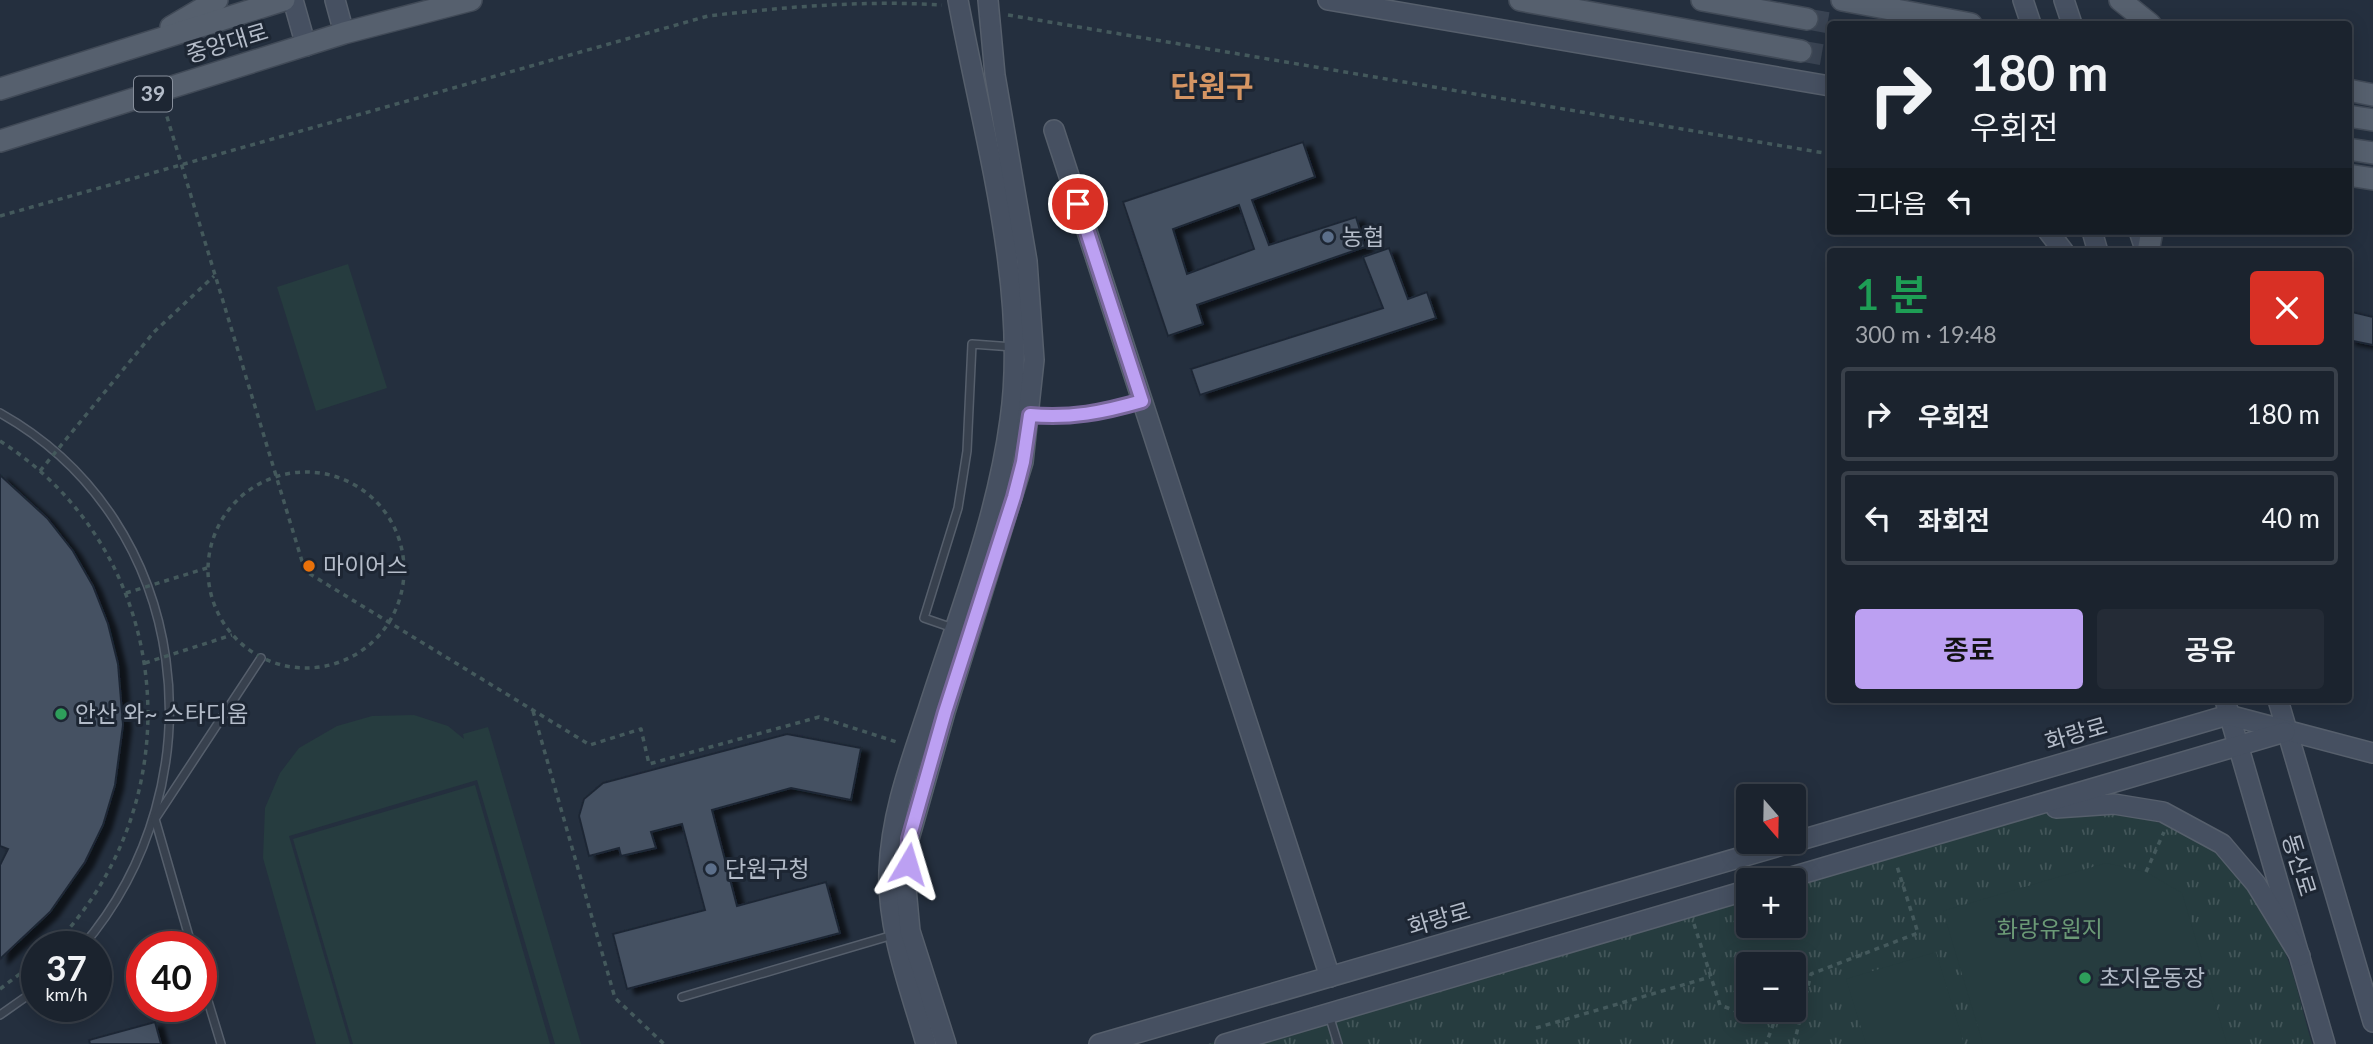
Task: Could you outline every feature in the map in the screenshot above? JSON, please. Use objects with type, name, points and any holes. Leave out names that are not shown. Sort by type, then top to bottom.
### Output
[{"type":"main road","points":[[129,51],[217,0]]},
{"type":"main road","name":"중앙대로","points":[[0,89],[129,51],[284,0]]},
{"type":"main road","name":"중앙대로","points":[[0,141],[344,33],[471,0]]},
{"type":"main road","points":[[1520,0],[1801,51]]},
{"type":"main road","points":[[1702,0],[1807,19]]},
{"type":"main road","points":[[1842,0],[1921,19],[1941,21]]},
{"type":"main road","points":[[2120,0],[2146,21]]},
{"type":"main road","points":[[2352,91],[2373,95]]},
{"type":"main road","points":[[2352,117],[2373,120]]},
{"type":"main road","points":[[2352,150],[2373,153]]},
{"type":"main road","points":[[2352,175],[2373,179]]},
{"type":"street","points":[[293,0],[306,46]]},
{"type":"street","points":[[335,0],[344,33]]},
{"type":"street","points":[[1328,0],[1827,85]]},
{"type":"street","points":[[2023,0],[2030,21]]},
{"type":"street","points":[[2064,0],[2071,21]]},
{"type":"street","points":[[946,1044],[911,932],[906,888],[909,839],[945,712],[1023,462],[1012,303],[1000,216],[959,4]]},
{"type":"street","points":[[926,1044],[891,919],[889,872],[894,811],[954,628],[1002,464],[1021,412],[1034,360],[1027,261],[995,75],[988,6]]},
{"type":"street","points":[[1054,130],[1330,977]]},
{"type":"street","name":"동산로","points":[[2279,703],[2373,1022]]},
{"type":"street","points":[[2226,707],[2286,731],[2373,753]]},
{"type":"street","name":"화랑로","points":[[1806,838],[2226,707]]},
{"type":"street","name":"동산로","points":[[2226,707],[2325,1044]]},
{"type":"street","points":[[1806,873],[2286,731]]},
{"type":"street","points":[[2000,816],[2114,804],[2162,812],[2222,844],[2233,854],[2300,956]]},
{"type":"street","name":"화랑로","points":[[1099,1044],[1752,854]]},
{"type":"street","points":[[1225,1044],[1736,894]]},
{"type":"lane","points":[[954,628],[924,618],[958,508],[967,451],[972,344],[1013,347]]},
{"type":"lane","points":[[1021,412],[1058,418],[1100,413],[1142,401]]},
{"type":"lane","points":[[0,413],[51,450],[92,491],[125,539],[149,592],[165,647],[171,705],[168,763],[155,819],[187,931]]},
{"type":"lane","points":[[94,931],[124,889],[155,819],[261,658]]},
{"type":"lane","points":[[682,997],[895,934]]},
{"type":"lane","points":[[0,1015],[21,1000]]},
{"type":"lane","points":[[1328,1014],[1338,1044]]},
{"type":"lane","points":[[214,1022],[220,1044]]},
{"type":"path","points":[[0,216],[708,16],[814,3],[918,1],[959,4]]},
{"type":"path","points":[[988,6],[1827,153]]},
{"type":"path","points":[[159,92],[305,571],[590,745],[641,729],[649,764],[818,718],[915,748]]},
{"type":"path","points":[[40,471],[154,332],[215,276]]},
{"type":"path","points":[[0,441],[40,471],[90,527],[125,593],[145,663],[148,732],[143,777],[131,821],[102,883],[67,931]]},
{"type":"path","points":[[306,473],[335,477],[362,490],[383,510],[397,536],[404,565],[400,595],[389,622],[358,653],[332,665],[303,668],[261,658],[232,635],[216,611],[207,568],[213,538],[227,512],[249,491],[277,477],[306,473]]},
{"type":"path","points":[[125,593],[207,568]]},
{"type":"path","points":[[145,663],[232,635]]},
{"type":"path","points":[[532,709],[615,998],[664,1044]]},
{"type":"path","points":[[2146,872],[2171,817]]},
{"type":"path","points":[[1794,1044],[1811,974],[1918,933],[1891,848]]},
{"type":"path","points":[[1688,908],[1720,1005],[1773,1024],[1766,1044]]},
{"type":"path","points":[[0,989],[21,973]]},
{"type":"path","points":[[1536,1028],[1710,976]]},
{"type":"green space","points":[[348,264],[387,388],[316,411],[277,287]]},
{"type":"green space","points":[[414,715],[448,726],[464,739],[463,734],[488,727],[581,1044],[555,1044],[477,780],[289,836],[350,1044],[316,1044],[263,858],[265,808],[280,773],[299,748],[337,726],[372,716]]},
{"type":"green space","points":[[475,785],[550,1044],[353,1044],[293,839]]},
{"type":"green space","name":"화랑유원지","points":[[2109,812],[2140,817],[2168,826],[2213,851],[2250,889],[2285,953],[2312,1044],[1208,1044],[1736,892],[1736,938],[1806,938],[1806,876],[2006,814]]},
{"type":"green space","name":"초지운동장","points":[[2106,863],[2146,872],[2182,893],[2227,1044],[1983,1044],[1943,911]]},
{"type":"green space","points":[[1936,952],[1964,1044],[1866,1044],[1846,979]]},
{"type":"building","name":"농협","points":[[1303,142],[1315,177],[1252,200],[1269,245],[1356,217],[1365,247],[1197,305],[1203,324],[1168,336],[1123,202]],"holes":[[[1239,205],[1254,249],[1187,274],[1173,229]]]},
{"type":"building","points":[[1389,248],[1408,299],[1427,292],[1436,318],[1200,395],[1191,369],[1383,308],[1363,257]]},
{"type":"building","points":[[2352,312],[2373,317],[2373,345],[2352,341]]},
{"type":"building","name":"안산 와~ 스타디움","points":[[0,475],[47,518],[73,551],[93,586],[108,624],[118,664],[123,725],[115,785],[103,825],[85,862],[50,912],[30,931],[21,931],[21,939],[0,959],[0,865],[8,849],[0,846]]},
{"type":"building","name":"단원구청","points":[[787,734],[861,748],[851,800],[791,788],[712,810],[737,906],[826,882],[840,933],[627,989],[613,934],[705,910],[682,824],[651,832],[656,848],[621,856],[619,848],[589,856],[579,816],[584,799],[603,783]]},
{"type":"building","points":[[155,1022],[161,1044],[90,1044],[89,1040]]},
{"type":"tunnel","points":[[1807,19],[1827,23]]},
{"type":"tunnel","points":[[1801,51],[1827,55]]},
{"type":"place","name":"농협","points":[[1328,237]]},
{"type":"place","name":"마이어스","points":[[309,566]]},
{"type":"place","name":"안산 와~ 스타디움","points":[[61,714]]},
{"type":"place","name":"단원구청","points":[[711,869]]},
{"type":"place","name":"초지운동장","points":[[2085,978]]},
{"type":"district","name":"단원구","points":[[1212,87]]},
{"type":"route","points":[[908,864],[909,839],[945,712],[1014,497],[1023,462],[1030,415],[1058,418],[1100,413],[1142,401],[1078,204]]}]
